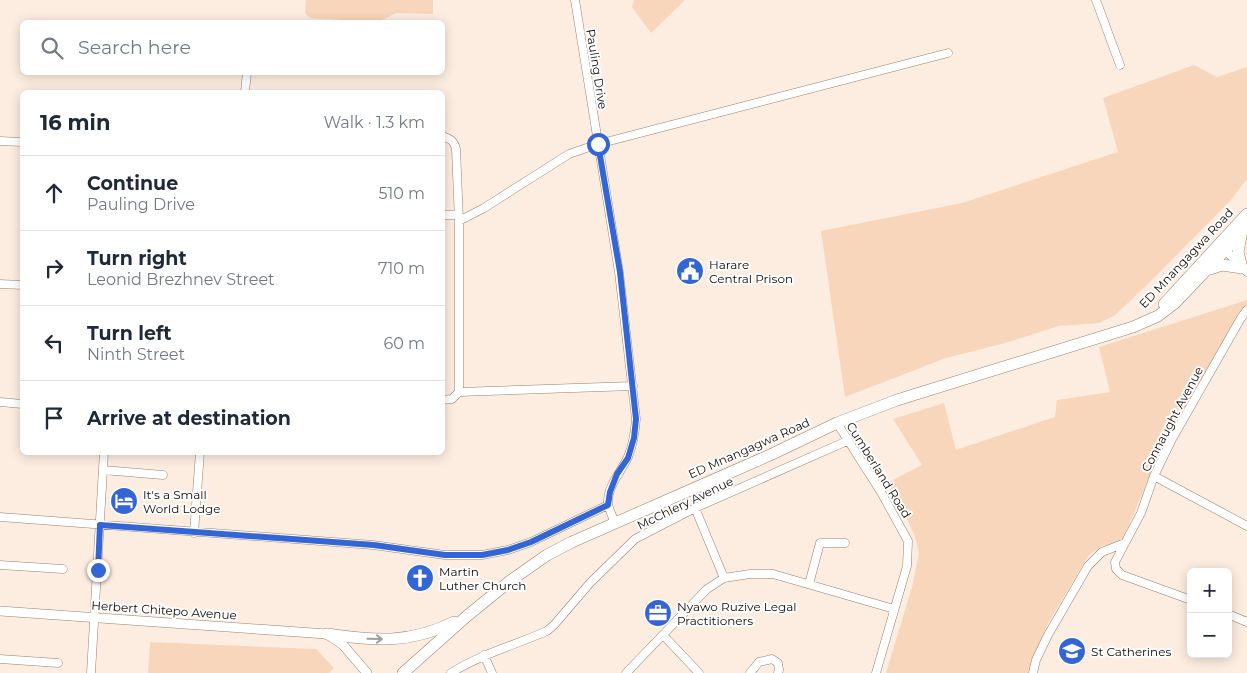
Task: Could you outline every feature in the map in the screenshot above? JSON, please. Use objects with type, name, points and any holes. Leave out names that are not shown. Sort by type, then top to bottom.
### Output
[{"type":"highway","name":"ED Mnangagwa Road","points":[[403,673],[466,616],[516,576],[547,555],[615,522],[770,456],[837,423],[921,392],[1133,327],[1158,316],[1175,303],[1208,270],[1247,214]]},
{"type":"highway","name":"ED Mnangagwa Road","points":[[1144,322],[1223,247],[1244,230]]},
{"type":"highway","points":[[1244,230],[1238,252],[1245,270]]},
{"type":"highway","points":[[1208,270],[1222,265],[1245,270]]},
{"type":"highway","points":[[327,634],[358,638],[399,639],[416,637],[434,632],[466,616]]},
{"type":"main road","name":"Herbert Chitepo Avenue","points":[[0,610],[327,634]]},
{"type":"main road","points":[[327,634],[342,645],[367,673]]},
{"type":"street","name":"Pauling Drive","points":[[575,0],[620,272],[636,419],[634,438],[628,458],[617,474],[610,492],[608,505]]},
{"type":"street","points":[[1096,0],[1120,65]]},
{"type":"street","points":[[445,216],[459,218],[484,208],[569,154],[598,144],[948,53]]},
{"type":"street","points":[[245,90],[247,75]]},
{"type":"street","points":[[445,137],[455,143],[456,149],[459,218],[459,392]]},
{"type":"street","points":[[0,141],[20,142]]},
{"type":"street","points":[[1223,247],[1245,270]]},
{"type":"street","points":[[0,284],[20,285]]},
{"type":"street","name":"Connaught Avenue","points":[[1187,598],[1118,572],[1116,562],[1141,513],[1154,476],[1172,439],[1247,310]]},
{"type":"street","points":[[445,400],[452,399],[459,392],[633,386]]},
{"type":"street","points":[[0,402],[20,404]]},
{"type":"street","name":"Cumberland Road","points":[[837,423],[881,492],[908,542],[907,566],[876,673]]},
{"type":"street","name":"McChlery Avenue","points":[[452,673],[468,662],[546,631],[554,625],[590,583],[635,539],[695,508],[847,441]]},
{"type":"street","points":[[91,673],[104,455]]},
{"type":"street","points":[[194,532],[200,455]]},
{"type":"street","points":[[104,470],[163,475]]},
{"type":"street","points":[[1154,476],[1247,526]]},
{"type":"street","points":[[0,517],[374,545],[445,555],[482,555],[508,550],[531,542],[608,505],[615,522]]},
{"type":"street","points":[[695,508],[724,578]]},
{"type":"street","points":[[1033,673],[1036,660],[1048,635],[1088,566],[1102,552],[1125,542]]},
{"type":"street","points":[[809,584],[820,543],[845,543]]},
{"type":"street","points":[[0,565],[63,569]]},
{"type":"street","points":[[626,673],[707,589],[724,578],[750,574],[773,574],[894,609]]},
{"type":"street","points":[[1232,616],[1247,622]]},
{"type":"street","points":[[663,635],[699,673]]},
{"type":"street","points":[[484,655],[492,673]]},
{"type":"street","points":[[0,659],[58,663]]},
{"type":"street","points":[[750,673],[764,659],[772,659],[778,663],[778,673]]},
{"type":"shaded area","points":[[306,0],[433,0],[433,14],[396,13],[382,20],[310,18],[305,13]]},
{"type":"shaded area","points":[[634,0],[685,0],[651,33],[632,7]]},
{"type":"shaded area","points":[[1194,65],[1217,77],[1247,67],[1247,179],[1230,201],[1148,284],[1114,316],[1099,323],[1059,326],[1005,343],[946,358],[845,397],[821,231],[962,203],[1118,152],[1103,98]]},
{"type":"shaded area","points":[[1247,300],[1247,309],[1147,483],[1121,543],[1102,546],[1088,556],[1046,627],[1030,673],[886,673],[912,587],[919,553],[915,537],[903,509],[887,483],[922,465],[893,419],[944,403],[956,450],[1055,417],[1057,400],[1110,392],[1099,347]]},
{"type":"shaded area","points":[[150,642],[316,649],[334,668],[329,673],[148,673]]},
{"type":"place","name":"Harare Central Prison","points":[[690,271]]},
{"type":"place","name":"It's a Small World Lodge","points":[[124,501]]},
{"type":"place","name":"Martin Luther Church","points":[[420,578]]},
{"type":"place","name":"Nyawo Ruzive Legal Practitioners","points":[[658,613]]},
{"type":"place","name":"St Catherines","points":[[1072,651]]},
{"type":"route","points":[[98,570],[100,525],[374,545],[445,555],[482,555],[508,550],[531,542],[608,505],[610,492],[617,474],[628,458],[634,438],[636,419],[620,272],[598,144]]}]
